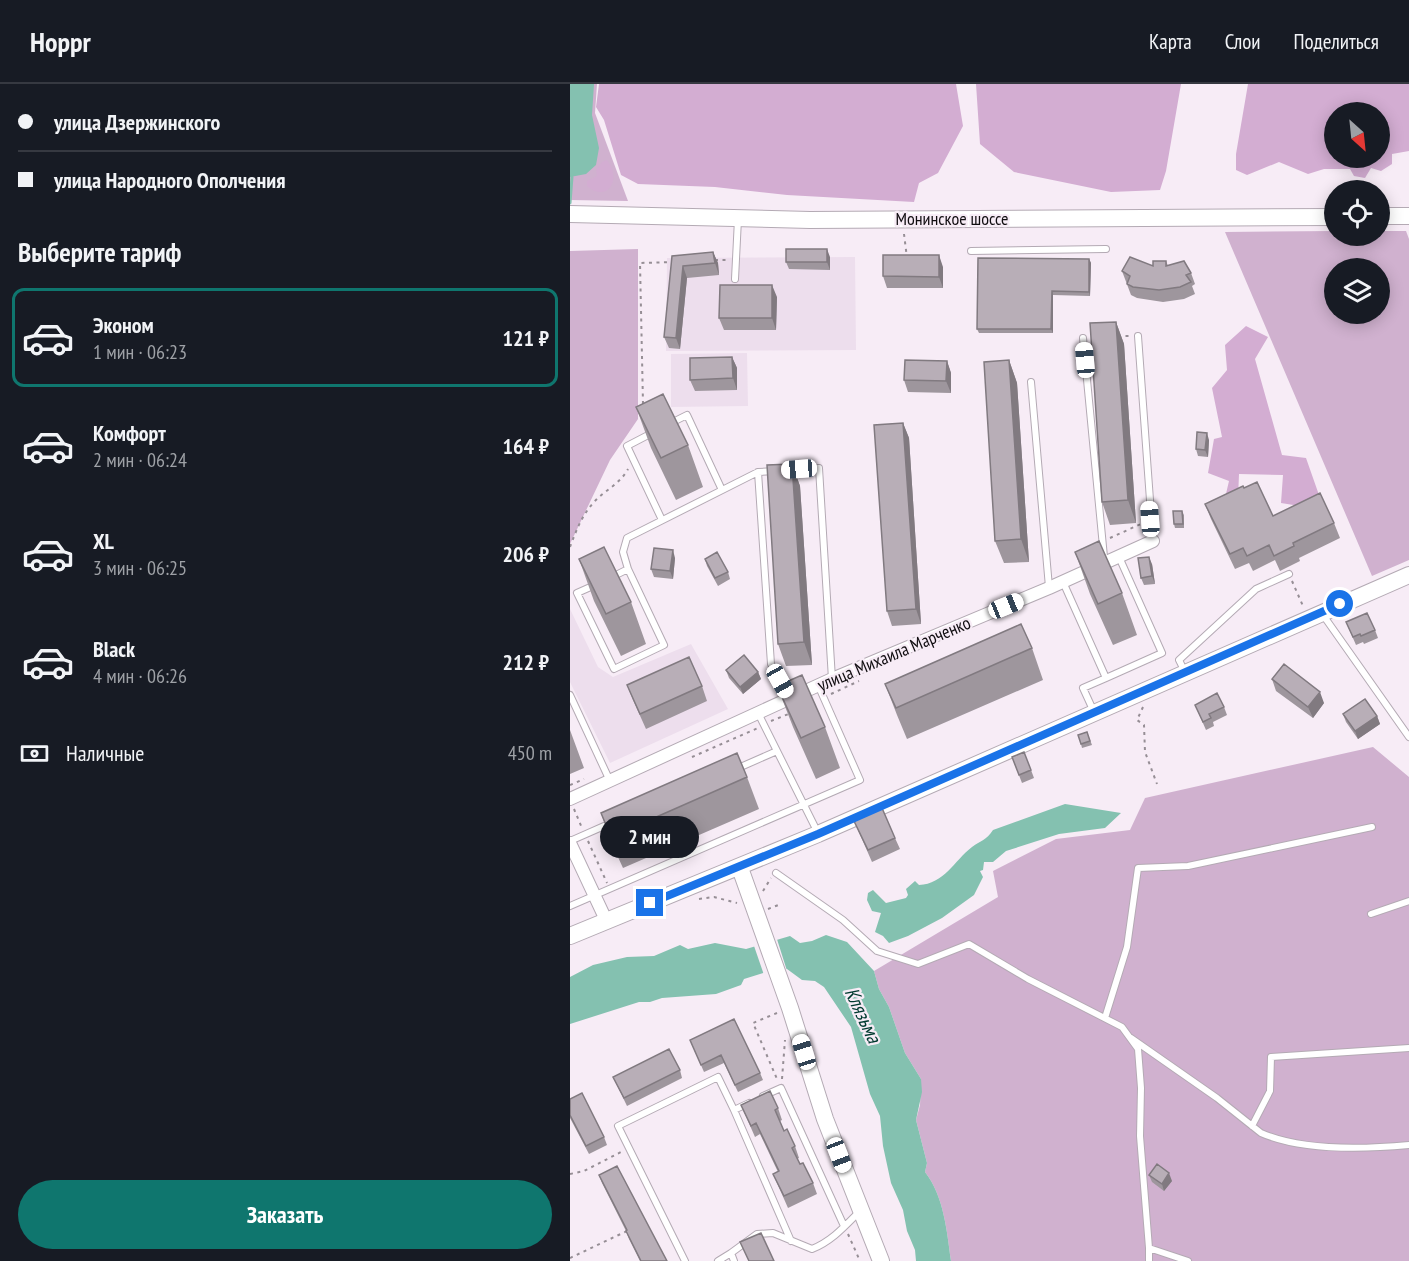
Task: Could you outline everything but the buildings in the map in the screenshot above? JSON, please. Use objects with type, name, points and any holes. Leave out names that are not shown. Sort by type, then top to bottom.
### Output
[{"type":"street","name":"Монинское шоссе","points":[[570,214],[810,220],[1324,217]]},
{"type":"street","points":[[1390,216],[1409,216]]},
{"type":"street","name":"улица Михаила Марченко","points":[[570,800],[818,685],[1050,588],[1153,541]]},
{"type":"street","points":[[570,936],[740,868],[1185,672],[1314,612],[1409,575]]},
{"type":"street","points":[[570,842],[606,921]]},
{"type":"street","points":[[740,868],[759,912],[786,1009],[825,1119],[881,1261]]},
{"type":"lane","points":[[735,279],[738,219]]},
{"type":"lane","points":[[971,251],[1106,249]]},
{"type":"lane","points":[[1138,336],[1153,541]]},
{"type":"lane","points":[[1083,338],[1105,563]]},
{"type":"lane","points":[[1030,382],[1050,588]]},
{"type":"lane","points":[[662,520],[627,446],[687,415],[722,490]]},
{"type":"lane","points":[[597,584],[577,593],[614,669],[664,645],[628,569],[623,552],[627,538],[758,472],[819,468],[832,679]]},
{"type":"lane","points":[[758,472],[771,664],[790,698]]},
{"type":"lane","points":[[1094,712],[1083,687],[1162,653],[1119,557]]},
{"type":"lane","points":[[608,579],[628,569]]},
{"type":"lane","points":[[1185,672],[1179,660],[1256,589],[1289,574]]},
{"type":"lane","points":[[1063,582],[1106,678]]},
{"type":"lane","points":[[1314,612],[1409,737]]},
{"type":"lane","points":[[570,906],[860,780],[818,685]]},
{"type":"lane","points":[[570,695],[610,781]]},
{"type":"lane","points":[[758,713],[818,834]]},
{"type":"lane","points":[[724,774],[777,751]]},
{"type":"lane","points":[[570,842],[617,820]]},
{"type":"lane","points":[[1105,1018],[1127,946],[1138,868],[1188,866],[1372,827]]},
{"type":"lane","points":[[776,873],[843,920],[877,951],[918,964],[969,944],[1028,979],[1122,1026],[1138,1049],[1142,1088],[1140,1136],[1149,1261]]},
{"type":"lane","points":[[1371,914],[1409,901]]},
{"type":"lane","points":[[1128,1036],[1269,1137],[1306,1145],[1381,1148],[1409,1145]]},
{"type":"lane","points":[[1252,1126],[1270,1091],[1271,1057],[1409,1048]]},
{"type":"lane","points":[[685,1261],[618,1126],[718,1077],[791,1241]]},
{"type":"lane","points":[[734,1110],[781,1088],[844,1226]]},
{"type":"lane","points":[[718,1261],[757,1234],[773,1233],[812,1249],[822,1245],[860,1210]]},
{"type":"lane","points":[[1149,1248],[1188,1261]]},
{"type":"lane","points":[[731,1253],[734,1261]]},
{"type":"path","points":[[902,219],[907,258]]},
{"type":"path","points":[[715,260],[736,260]]},
{"type":"path","points":[[643,414],[640,263],[683,262]]},
{"type":"path","points":[[1116,336],[1138,336]]},
{"type":"path","points":[[570,548],[578,525],[594,501],[620,479],[632,458]]},
{"type":"path","points":[[1102,542],[1150,519]]},
{"type":"path","points":[[1289,574],[1314,612]]},
{"type":"path","points":[[1145,704],[1137,720],[1144,724],[1145,752],[1157,784]]},
{"type":"path","points":[[570,800],[609,888]]},
{"type":"path","points":[[763,893],[767,882],[776,873]]},
{"type":"path","points":[[759,912],[781,904]]},
{"type":"path","points":[[781,1088],[753,1023],[786,1009]]},
{"type":"path","points":[[781,1088],[785,1032]]},
{"type":"path","points":[[570,1174],[584,1171],[629,1148]]},
{"type":"path","points":[[844,1226],[860,1261]]},
{"type":"path","points":[[570,1258],[631,1229]]},
{"type":"shaded area","points":[[570,84],[597,84],[595,113],[628,201],[570,200]]},
{"type":"shaded area","points":[[599,84],[956,84],[963,126],[938,173],[919,183],[914,202],[787,195],[715,187],[638,184],[621,175],[604,120],[596,107]]},
{"type":"shaded area","points":[[976,84],[1181,84],[1166,171],[1160,190],[1111,192],[1014,172],[980,144]]},
{"type":"shaded area","points":[[1248,84],[1409,84],[1409,151],[1392,154],[1390,165],[1390,102],[1324,102],[1324,168],[1371,168],[1365,178],[1354,176],[1350,169],[1324,169],[1308,174],[1279,162],[1247,175],[1236,170],[1236,154]]},
{"type":"shaded area","points":[[607,160],[612,168],[613,182],[606,191],[594,191],[587,186],[587,181],[597,176],[596,170],[602,162]]},
{"type":"shaded area","points":[[1324,231],[1324,246],[1390,246],[1390,231],[1406,231],[1409,239],[1409,560],[1372,576],[1225,232]]},
{"type":"shaded area","points":[[638,249],[638,419],[610,460],[570,544],[570,251]]},
{"type":"shaded area","points":[[855,257],[856,350],[666,351],[667,258]]},
{"type":"shaded area","points":[[1246,326],[1268,337],[1255,359],[1282,455],[1306,458],[1319,495],[1306,507],[1281,503],[1283,475],[1239,474],[1238,499],[1225,498],[1229,481],[1208,473],[1214,439],[1222,437],[1212,388],[1227,370],[1225,345]]},
{"type":"shaded area","points":[[747,353],[748,406],[671,407],[671,354]]},
{"type":"shaded area","points":[[570,609],[598,667],[613,677],[691,644],[728,709],[610,763],[570,682]]},
{"type":"shaded area","points":[[1373,747],[1409,777],[1409,1261],[951,1261],[944,1215],[937,1192],[925,1172],[927,1163],[916,1120],[920,1105],[921,1079],[905,1053],[874,971],[998,897],[993,871],[1056,839],[1130,830],[1145,798]]},
{"type":"water","points":[[570,84],[594,84],[592,115],[599,148],[596,165],[586,174],[570,177]]},
{"type":"water","points":[[1065,804],[1121,813],[1105,828],[1059,834],[1006,851],[993,862],[984,862],[983,870],[980,871],[983,877],[974,895],[942,918],[908,936],[889,943],[875,932],[881,913],[872,911],[867,900],[868,893],[873,890],[886,903],[906,898],[908,895],[906,889],[915,881],[919,885],[935,881],[993,830]]},
{"type":"water","name":"Клязьма","points":[[826,935],[847,942],[874,971],[905,1053],[921,1079],[922,1092],[916,1120],[927,1163],[925,1172],[937,1192],[944,1215],[951,1261],[916,1261],[903,1210],[891,1183],[883,1146],[880,1116],[870,1094],[851,1027],[824,987],[815,981],[802,980],[787,969],[779,968],[744,979],[741,985],[716,994],[639,1002],[570,1024],[570,977],[593,965],[627,957],[654,956],[680,945],[688,949],[715,943],[746,949],[790,936],[800,943]]},
{"type":"pier","points":[[776,936],[788,974],[780,971],[764,975],[753,943]]},
{"type":"waterway","points":[[570,203],[572,177]]},
{"type":"route","points":[[650,903],[740,868],[1340,604]]}]
